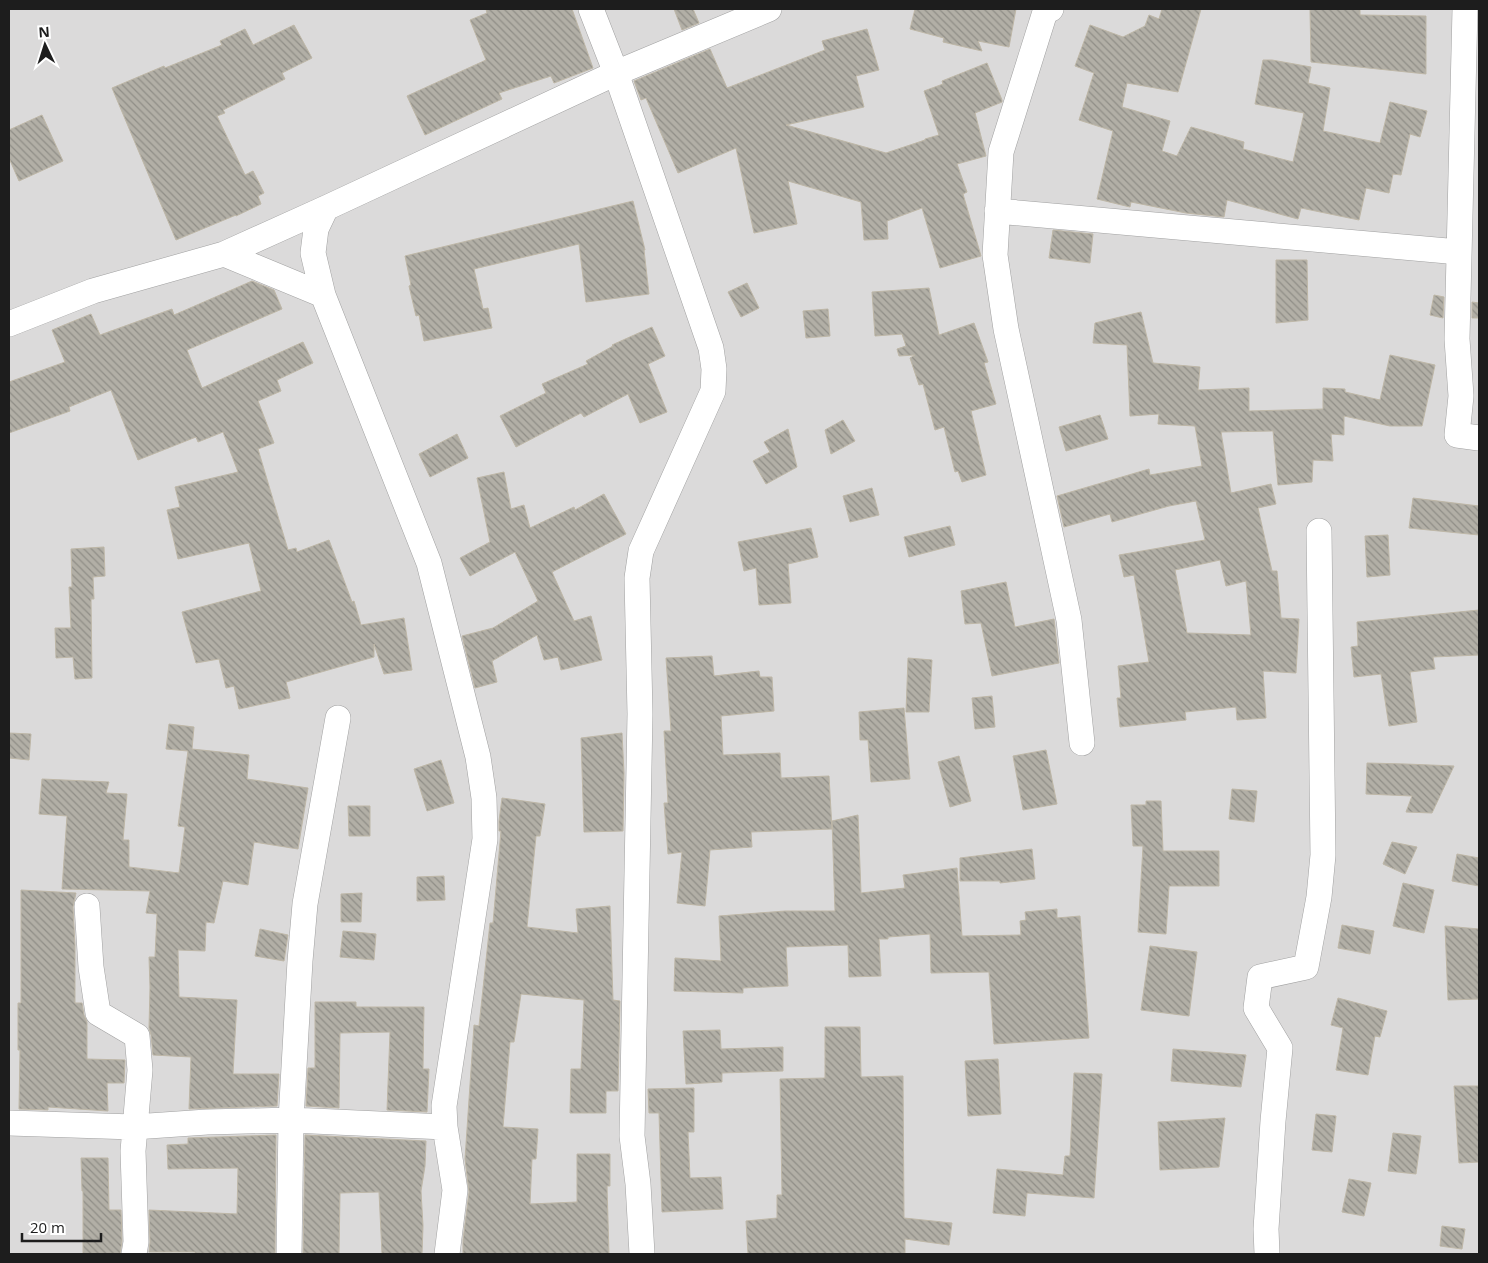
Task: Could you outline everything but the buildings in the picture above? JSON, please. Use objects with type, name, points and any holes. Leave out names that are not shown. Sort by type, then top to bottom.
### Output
[{"type":"street","points":[[591,9],[616,73],[711,348],[714,369],[713,391],[641,551],[637,578],[640,714],[632,1136],[638,1184],[642,1254]]},
{"type":"street","points":[[9,324],[93,290],[224,254],[616,73],[769,9]]},
{"type":"street","points":[[1465,9],[1457,339],[1461,396],[1457,435],[1479,438]]},
{"type":"street","points":[[1046,10],[1001,152],[995,255],[1006,329],[1068,620],[1082,742]]},
{"type":"street","points":[[326,208],[316,229],[313,253],[323,295],[428,563],[478,757],[484,798],[484,839],[444,1106],[455,1190],[447,1254]]},
{"type":"street","points":[[997,211],[1459,252]]},
{"type":"street","points":[[224,254],[323,295]]},
{"type":"street","points":[[1267,1254],[1266,1228],[1280,1048],[1256,1008],[1260,977],[1306,967],[1319,897],[1323,855],[1318,531]]},
{"type":"street","points":[[290,1254],[291,1120],[305,904],[338,718]]},
{"type":"street","points":[[87,906],[91,967],[98,1013],[136,1036],[140,1070],[133,1151],[136,1242],[134,1254]]},
{"type":"street","points":[[9,1123],[134,1127],[207,1122],[291,1120],[446,1127]]},
{"type":"shaded area","points":[[9,9],[1479,9],[1479,1254],[9,1254]]}]
